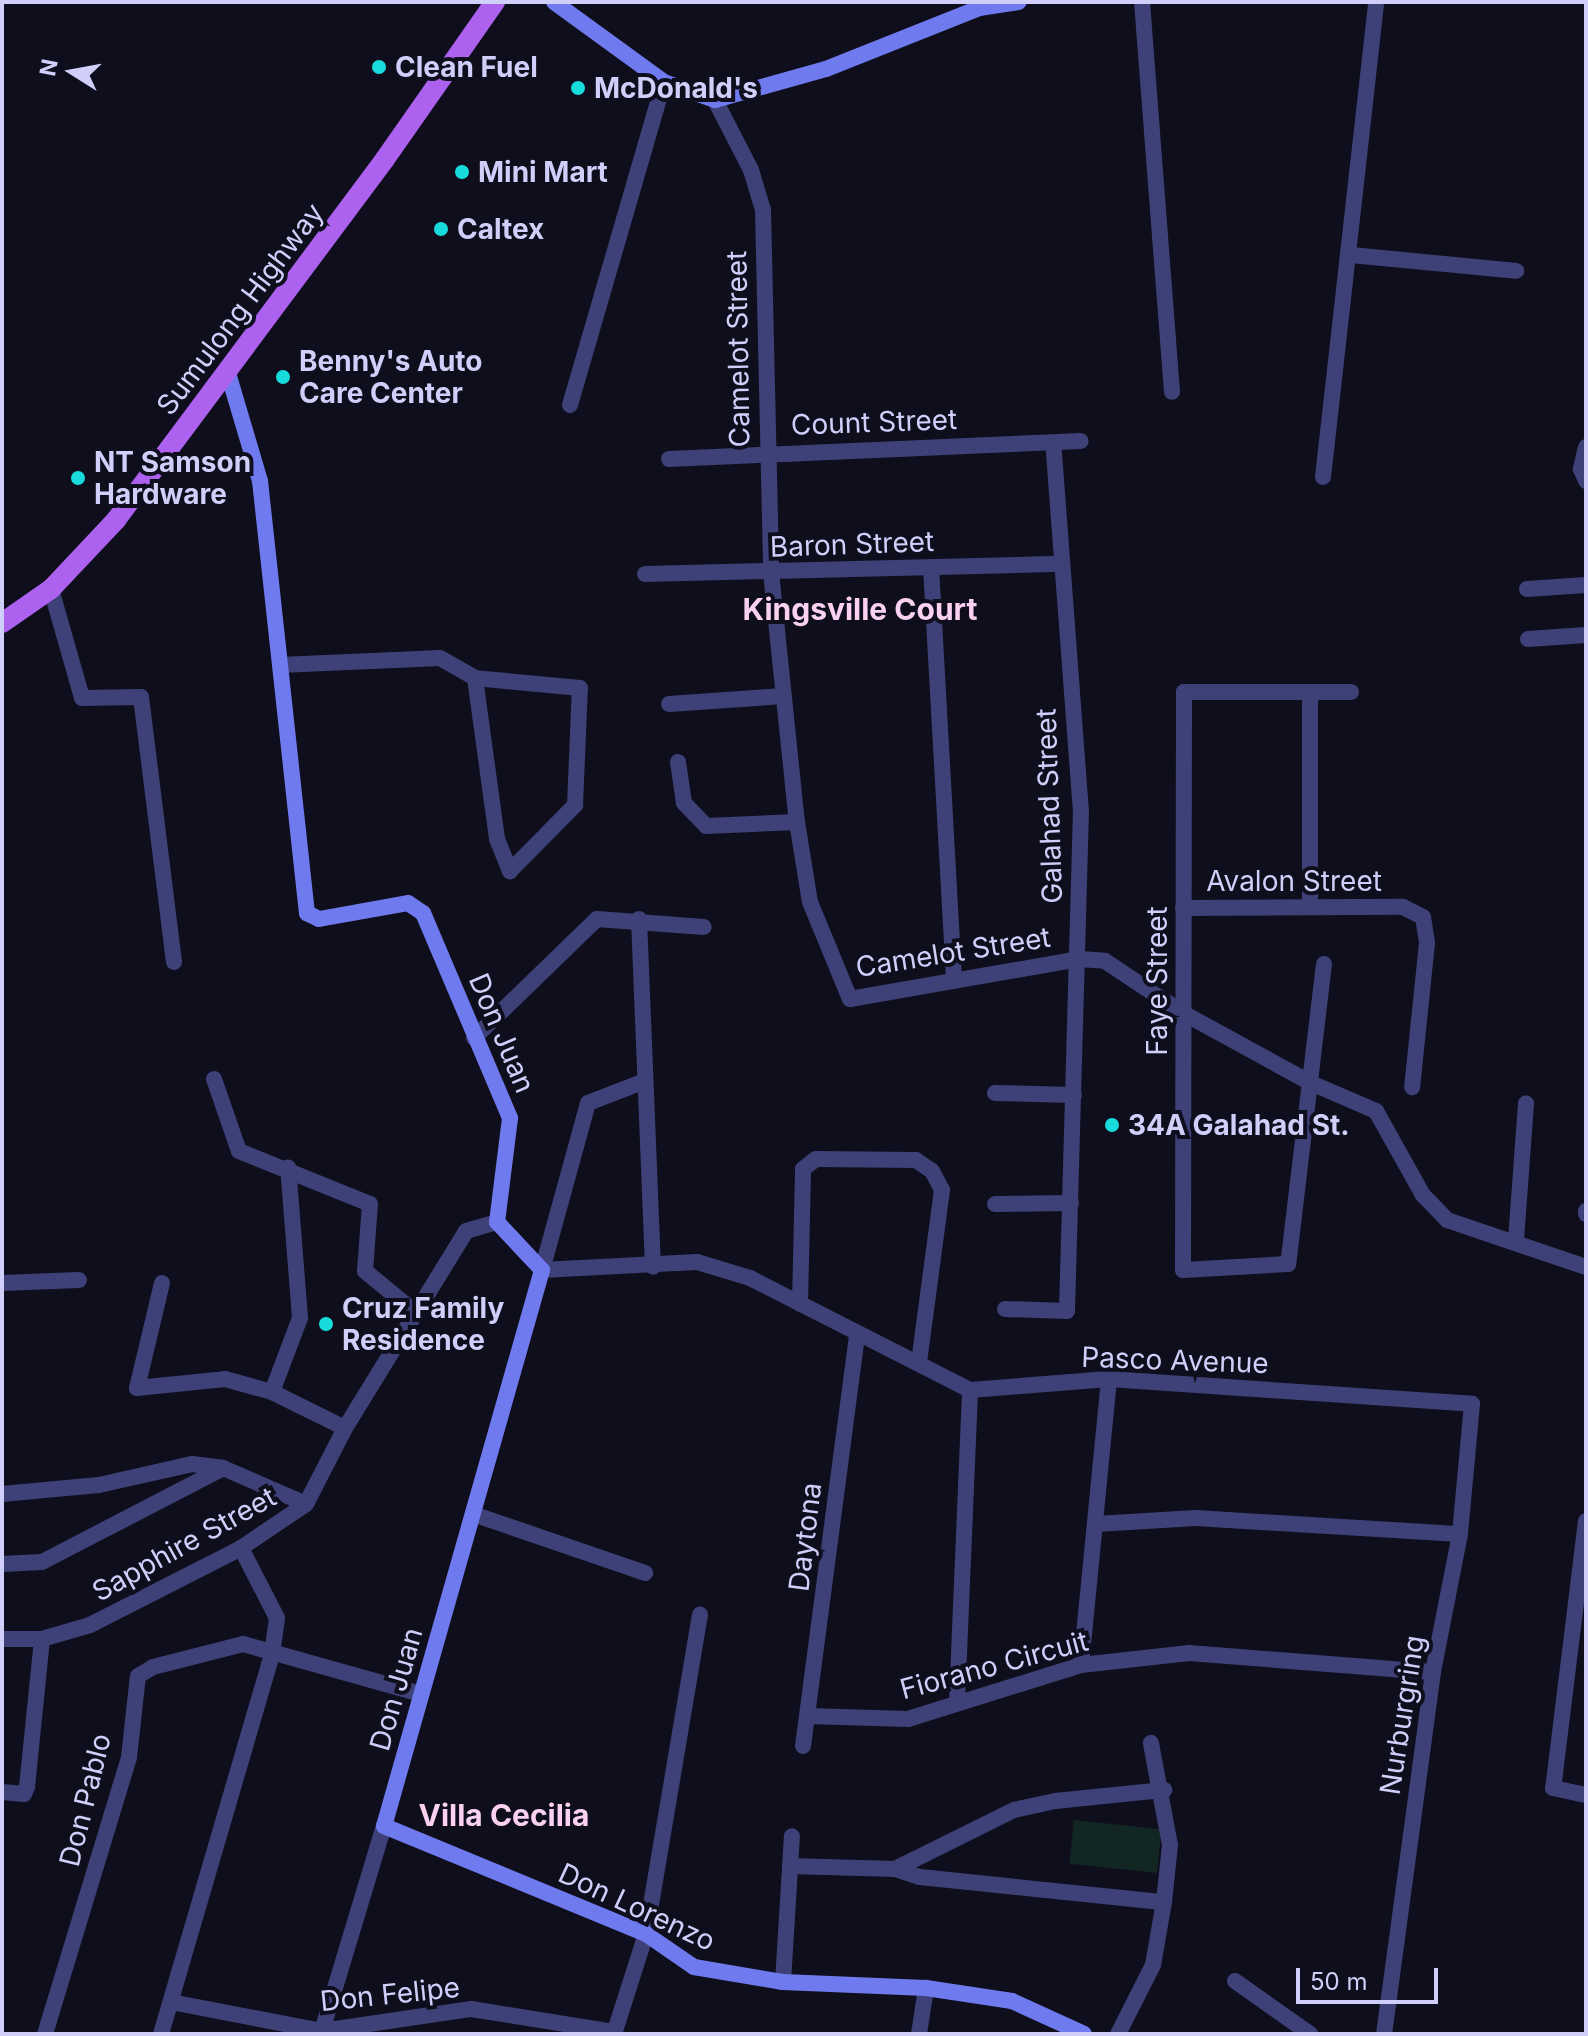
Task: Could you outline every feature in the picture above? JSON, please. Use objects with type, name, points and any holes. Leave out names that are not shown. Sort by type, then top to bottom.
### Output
[{"type":"main road","name":"Sumulong Highway","points":[[2,623],[51,589],[116,520],[228,373],[495,2]]},
{"type":"street","points":[[554,2],[664,82],[715,100],[826,69],[979,8],[1019,2]]},
{"type":"street","points":[[1142,2],[1172,392]]},
{"type":"street","points":[[1323,477],[1351,255],[1376,2]]},
{"type":"street","points":[[570,405],[664,82]]},
{"type":"street","name":"Camelot Street","points":[[715,100],[751,170],[763,210],[765,452],[771,572],[797,822],[810,902],[850,999],[954,978],[1079,959],[1105,961],[1183,1013],[1311,1083],[1376,1111],[1423,1195],[1447,1220],[1516,1240],[1586,1267]]},
{"type":"street","points":[[1351,255],[1516,271]]},
{"type":"street","name":"Don Juan","points":[[228,373],[260,481],[307,913],[319,919],[408,903],[423,913],[510,1118],[497,1222]]},
{"type":"street","name":"Count Street","points":[[669,459],[765,452],[1081,441]]},
{"type":"street","name":"Galahad Street","points":[[1005,1309],[1067,1311],[1081,812],[1053,443]]},
{"type":"street","points":[[1586,447],[1586,479]]},
{"type":"street","name":"Baron Street","points":[[645,574],[1061,564]]},
{"type":"street","points":[[931,567],[954,978]]},
{"type":"street","points":[[1527,589],[1586,585]]},
{"type":"street","points":[[51,589],[82,698],[141,697],[174,962]]},
{"type":"street","points":[[1528,639],[1586,635]]},
{"type":"street","points":[[280,665],[440,658],[475,678],[580,688],[575,805],[510,871],[497,839],[475,678]]},
{"type":"street","name":"Faye Street","points":[[1310,692],[1184,692],[1183,1270],[1288,1264],[1311,1083]]},
{"type":"street","points":[[1310,904],[1310,692],[1351,692]]},
{"type":"street","points":[[669,704],[784,696]]},
{"type":"street","points":[[678,762],[684,803],[706,826],[797,822]]},
{"type":"street","name":"Avalon Street","points":[[1183,908],[1310,904],[1403,907],[1423,917],[1427,943],[1412,1087]]},
{"type":"street","points":[[474,1038],[597,919],[639,919],[704,927]]},
{"type":"street","points":[[639,919],[653,1267]]},
{"type":"street","points":[[1311,1083],[1324,964]]},
{"type":"street","points":[[214,1079],[239,1151],[288,1167],[370,1204],[365,1271],[416,1313]]},
{"type":"street","points":[[542,1270],[588,1103],[645,1081]]},
{"type":"street","points":[[995,1093],[1074,1095]]},
{"type":"street","points":[[1516,1240],[1526,1103]]},
{"type":"street","points":[[800,1304],[803,1169],[816,1159],[916,1160],[932,1171],[942,1190],[919,1362]]},
{"type":"street","points":[[272,1392],[300,1318],[288,1167]]},
{"type":"street","points":[[995,1204],[1071,1203]]},
{"type":"street","points":[[497,1222],[542,1270],[653,1267],[697,1262],[750,1278],[970,1390],[957,1702]]},
{"type":"street","name":"Sapphire Street","points":[[2,1639],[42,1639],[90,1625],[241,1548],[306,1504],[345,1428],[466,1231],[497,1222]]},
{"type":"street","name":"Don Juan","points":[[324,2032],[542,1270]]},
{"type":"street","points":[[2,1283],[79,1280]]},
{"type":"street","points":[[162,1283],[137,1388],[225,1379],[272,1392],[345,1428]]},
{"type":"street","name":"Daytona","points":[[803,1746],[857,1334]]},
{"type":"street","points":[[1081,1665],[1109,1379]]},
{"type":"street","name":"Pasco Avenue","points":[[970,1390],[1109,1379],[1472,1404]]},
{"type":"street","name":"Nurburgring","points":[[1384,2034],[1433,1672],[1460,1534],[1472,1404]]},
{"type":"street","points":[[2,1494],[99,1485],[192,1464],[223,1468],[306,1504]]},
{"type":"street","points":[[2,1564],[42,1562],[223,1468]]},
{"type":"street","points":[[473,1514],[645,1573]]},
{"type":"street","points":[[1096,1524],[1196,1518],[1460,1534]]},
{"type":"street","points":[[1586,1521],[1553,1788],[1586,1795]]},
{"type":"street","points":[[161,2034],[272,1654],[277,1618],[241,1548]]},
{"type":"street","name":"Don Felipe","points":[[171,2002],[263,2027],[324,2032],[471,2009],[615,2033],[646,1934],[700,1615]]},
{"type":"street","points":[[2,1792],[24,1794],[27,1787],[42,1639]]},
{"type":"street","name":"Don Pablo","points":[[45,2034],[129,1757],[138,1676],[153,1667],[243,1644],[421,1694]]},
{"type":"street","name":"Fiorano Circuit","points":[[808,1716],[908,1719],[1081,1665],[1189,1653],[1433,1672]]},
{"type":"street","points":[[1118,2034],[1153,1965],[1164,1902],[1170,1845],[1164,1790],[1151,1743]]},
{"type":"street","points":[[895,1869],[1014,1810],[1055,1801],[1164,1790]]},
{"type":"street","name":"Don Lorenzo","points":[[384,1826],[646,1934],[694,1967],[783,1982],[926,1988],[1012,2001],[1084,2034]]},
{"type":"street","points":[[783,1982],[792,1836]]},
{"type":"street","points":[[790,1866],[895,1869],[920,1877],[1164,1902]]},
{"type":"street","points":[[1235,1981],[1310,2034]]},
{"type":"street","points":[[919,2034],[926,1988]]},
{"type":"green space","points":[[1074,1820],[1162,1829],[1157,1873],[1069,1864]]},
{"type":"place","name":"Clean Fuel","points":[[379,67]]},
{"type":"place","name":"McDonald's","points":[[578,88]]},
{"type":"place","name":"Mini Mart","points":[[462,172]]},
{"type":"place","name":"Caltex","points":[[441,229]]},
{"type":"place","name":"Benny's Auto Care Center","points":[[283,377]]},
{"type":"place","name":"NT Samson Hardware","points":[[78,478]]},
{"type":"place","name":"34A Galahad St.","points":[[1112,1125]]},
{"type":"place","name":"Cruz Family Residence","points":[[326,1324]]},
{"type":"district","name":"Kingsville Court","points":[[860,609]]},
{"type":"district","name":"Villa Cecilia","points":[[504,1815]]}]
